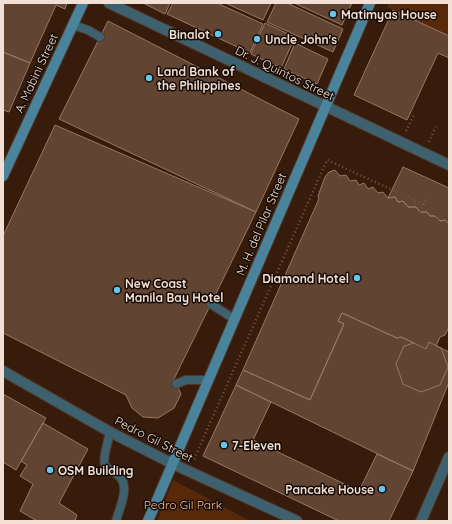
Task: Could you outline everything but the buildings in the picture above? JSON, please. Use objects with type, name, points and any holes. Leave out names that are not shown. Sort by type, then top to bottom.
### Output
[{"type":"main road","name":"A. Mabini Street","points":[[3,176],[83,3]]},
{"type":"main road","name":"M. H. del Pilar Street","points":[[148,521],[370,3]]},
{"type":"street","name":"Dr. J. Quintos Street","points":[[109,3],[449,165]]},
{"type":"street","name":"Pedro Gil Street","points":[[3,371],[110,432],[173,464],[297,521]]},
{"type":"street","points":[[420,521],[449,458]]},
{"type":"lane","points":[[73,25],[88,30],[100,37]]},
{"type":"lane","points":[[211,304],[234,319]]},
{"type":"lane","points":[[176,384],[186,380],[208,380]]},
{"type":"lane","points":[[110,432],[104,459],[105,465],[121,478],[124,485],[116,521]]},
{"type":"path","points":[[412,120],[414,115]]},
{"type":"path","points":[[434,131],[436,126]]},
{"type":"path","points":[[189,471],[328,160],[423,204]]},
{"type":"path","points":[[420,212],[428,194]]},
{"type":"green space","points":[[389,3],[449,3],[449,36],[387,7]]},
{"type":"green space","name":"Pedro Gil Park","points":[[173,480],[250,521],[157,521]]},
{"type":"place","name":"Matimyas House","points":[[333,14]]},
{"type":"place","name":"Binalot","points":[[218,34]]},
{"type":"place","name":"Uncle John's","points":[[257,39]]},
{"type":"place","name":"Land Bank of the Philippines","points":[[149,78]]},
{"type":"place","name":"Diamond Hotel","points":[[357,278]]},
{"type":"place","name":"New Coast Manila Bay Hotel","points":[[117,290]]},
{"type":"place","name":"7-Eleven","points":[[224,445]]},
{"type":"place","name":"OSM Building","points":[[50,470]]},
{"type":"place","name":"Pancake House","points":[[382,489]]}]
